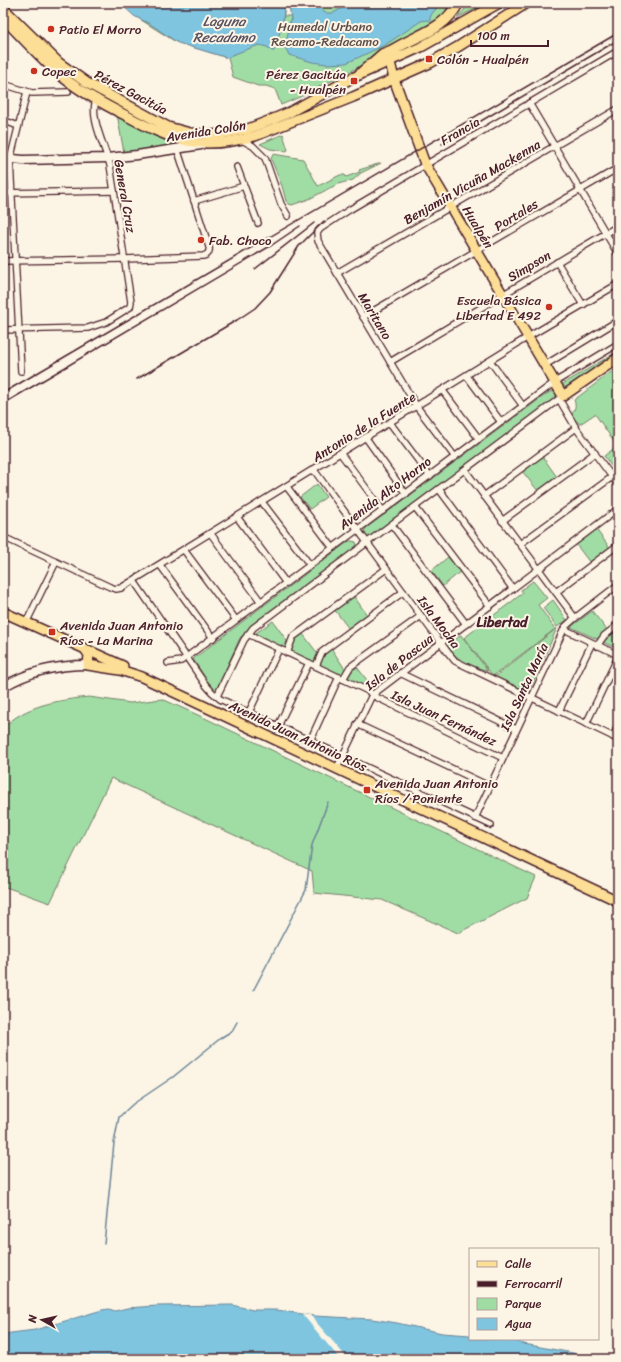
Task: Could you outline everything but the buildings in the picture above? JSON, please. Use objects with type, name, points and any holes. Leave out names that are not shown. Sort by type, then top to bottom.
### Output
[{"type":"highway","points":[[439,26],[447,17],[452,3]]},
{"type":"highway","points":[[360,74],[383,54],[396,49],[439,26],[450,16],[458,3]]},
{"type":"highway","points":[[390,62],[390,54],[396,49]]},
{"type":"main road","name":"Avenida Colón","points":[[227,133],[248,129],[290,112],[360,74],[426,45],[499,3]]},
{"type":"main road","name":"Avenida Colón","points":[[7,159],[107,158],[137,155],[212,143],[242,140],[252,141],[441,58],[527,3]]},
{"type":"main road","name":"Pérez Gacitúa","points":[[3,8],[66,69],[101,91],[161,124],[175,129],[197,134],[227,133]]},
{"type":"main road","name":"Pérez Gacitúa","points":[[3,18],[54,69],[96,100],[168,136],[186,142],[212,143]]},
{"type":"main road","name":"Hualpén","points":[[390,62],[394,79],[425,164],[555,382],[561,398]]},
{"type":"main road","points":[[561,398],[618,358]]},
{"type":"main road","points":[[3,612],[85,649],[142,677]]},
{"type":"main road","points":[[85,649],[89,655],[88,666]]},
{"type":"main road","points":[[3,687],[18,679],[49,669],[65,666],[88,666],[120,670],[142,677]]},
{"type":"main road","name":"Avenida Juan Antonio Ríos","points":[[142,677],[618,901]]},
{"type":"street","name":"Francia","points":[[316,235],[318,230],[331,221],[618,51]]},
{"type":"street","points":[[3,84],[34,94],[68,92]]},
{"type":"street","name":"General Cruz","points":[[19,330],[88,328],[106,322],[130,307],[131,302],[125,259],[110,165],[94,113],[96,100],[101,91]]},
{"type":"street","points":[[21,371],[12,192],[7,159],[27,92]]},
{"type":"street","points":[[529,103],[618,254]]},
{"type":"street","name":"Benjamín Vicuña Mackenna","points":[[337,273],[618,109]]},
{"type":"street","points":[[3,120],[18,126]]},
{"type":"street","points":[[252,141],[267,161],[281,204],[288,216]]},
{"type":"street","points":[[3,261],[203,256],[209,253],[209,247],[177,148]]},
{"type":"street","points":[[237,166],[258,223]]},
{"type":"street","name":"Portales","points":[[363,317],[618,168]]},
{"type":"street","points":[[194,201],[244,186]]},
{"type":"street","points":[[3,193],[114,190]]},
{"type":"street","name":"Simpson","points":[[390,362],[618,226]]},
{"type":"street","name":"Maritano","points":[[316,235],[417,407],[455,457]]},
{"type":"street","points":[[557,262],[583,305]]},
{"type":"street","name":"Antonio de la Fuente","points":[[56,562],[110,587],[116,589],[121,588],[341,454],[528,337],[618,284]]},
{"type":"street","points":[[545,365],[618,322]]},
{"type":"street","points":[[3,330],[19,330]]},
{"type":"street","name":"Avenida Alto Horno","points":[[168,663],[181,661],[555,382],[618,344]]},
{"type":"street","points":[[490,361],[523,406]]},
{"type":"street","points":[[466,376],[501,422]]},
{"type":"street","points":[[443,391],[479,439]]},
{"type":"street","points":[[217,696],[248,634],[260,623],[561,398],[576,428],[618,484]]},
{"type":"street","points":[[390,423],[430,476]]},
{"type":"street","points":[[484,496],[576,428]]},
{"type":"street","points":[[366,438],[406,494]]},
{"type":"street","points":[[502,521],[595,453]]},
{"type":"street","points":[[341,454],[382,511]]},
{"type":"street","name":"Isla Mocha","points":[[314,470],[452,658],[459,664],[616,738]]},
{"type":"street","points":[[464,470],[575,618]]},
{"type":"street","points":[[520,544],[612,477]]},
{"type":"street","points":[[287,487],[333,548]]},
{"type":"street","points":[[439,489],[513,589]]},
{"type":"street","points":[[262,502],[310,565]]},
{"type":"street","points":[[415,507],[490,606]]},
{"type":"street","name":"Isla de Pascua","points":[[336,768],[372,695],[618,509]]},
{"type":"street","points":[[237,517],[286,583]]},
{"type":"street","points":[[392,525],[466,624]]},
{"type":"street","points":[[210,534],[261,602]]},
{"type":"street","points":[[3,537],[56,562],[26,622]]},
{"type":"street","points":[[556,592],[618,545]]},
{"type":"street","points":[[184,550],[236,620]]},
{"type":"street","points":[[160,565],[213,638]]},
{"type":"street","points":[[287,653],[290,641],[294,636],[386,569]]},
{"type":"street","points":[[134,581],[188,656],[190,663],[205,684],[217,696],[491,826]]},
{"type":"street","name":"Isla Santa María","points":[[475,818],[566,625],[618,585]]},
{"type":"street","points":[[316,666],[322,652],[403,592]]},
{"type":"street","points":[[310,741],[341,678],[350,668],[420,616]]},
{"type":"street","points":[[559,711],[594,644],[618,625]]},
{"type":"street","points":[[564,630],[618,656],[586,724]]},
{"type":"street","name":"Isla Juan Fernández","points":[[248,634],[368,691],[372,695],[503,758]]},
{"type":"street","points":[[249,712],[279,649]]},
{"type":"street","points":[[278,726],[309,663]]},
{"type":"street","points":[[400,673],[516,729]]},
{"type":"street","points":[[358,724],[489,786]]},
{"type":"street","points":[[616,738],[618,726]]},
{"type":"green space","points":[[121,3],[282,3],[284,6],[284,16],[291,16],[286,47],[292,23],[290,3],[449,3],[443,17],[435,24],[344,75],[320,86],[316,90],[281,105],[275,89],[266,86],[258,86],[233,77],[228,58],[176,42],[138,18]]},
{"type":"green space","points":[[468,3],[487,3],[457,18]]},
{"type":"green space","points":[[117,114],[177,142],[176,145],[124,153]]},
{"type":"green space","points":[[283,134],[288,150],[286,151],[270,149],[260,144]]},
{"type":"green space","points":[[273,154],[303,159],[318,186],[340,175],[345,175],[346,177],[360,172],[359,170],[381,163],[361,173],[353,180],[338,184],[309,199],[292,205],[286,201],[282,186],[271,159]]},
{"type":"green space","points":[[618,351],[618,354],[566,389],[558,387]]},
{"type":"green space","points":[[618,367],[618,475],[604,456],[617,446],[595,414],[580,424],[570,416],[575,407],[574,400]]},
{"type":"green space","points":[[555,391],[557,393],[557,399],[370,538],[367,538],[364,534],[365,529],[545,395]]},
{"type":"green space","points":[[542,456],[557,477],[538,491],[522,471]]},
{"type":"green space","points":[[317,484],[326,497],[310,509],[300,497]]},
{"type":"green space","points":[[595,528],[610,548],[590,563],[575,543]]},
{"type":"green space","points":[[349,541],[356,542],[356,548],[240,638],[216,691],[214,691],[193,659]]},
{"type":"green space","points":[[448,557],[460,572],[443,586],[431,571]]},
{"type":"green space","points":[[533,581],[547,598],[538,605],[555,629],[493,676],[464,638],[523,593],[521,590]]},
{"type":"green space","points":[[353,595],[367,615],[349,629],[334,609]]},
{"type":"green space","points":[[553,600],[567,620],[557,627],[543,608]]},
{"type":"green space","points":[[592,611],[607,630],[597,639],[571,627]]},
{"type":"green space","points":[[273,621],[287,641],[284,649],[253,635]]},
{"type":"green space","points":[[557,628],[529,692],[493,678]]},
{"type":"green space","points":[[618,629],[618,649],[603,642]]},
{"type":"green space","points":[[303,634],[318,654],[315,663],[290,651],[296,639]]},
{"type":"green space","points":[[461,635],[488,671],[465,663],[447,646]]},
{"type":"green space","points":[[331,648],[345,669],[343,677],[319,665],[323,655]]},
{"type":"green space","points":[[357,667],[373,688],[370,690],[348,678],[352,671]]},
{"type":"green space","points":[[89,697],[130,703],[162,699],[209,720],[536,877],[527,898],[458,933],[382,900],[314,893],[312,871],[111,778],[50,903],[3,886],[3,728],[22,714],[43,705]]},
{"type":"water","name":"Laguna Recadamo","points":[[120,3],[282,3],[284,9],[283,22],[274,51],[259,45],[232,55],[228,58],[178,43],[150,24],[134,16]]},
{"type":"water","name":"Humedal Urbano Recamo-Redacamo","points":[[289,3],[321,3],[322,11],[326,13],[333,13],[351,3],[439,3],[430,18],[430,21],[421,21],[385,45],[346,63],[327,64],[312,62],[289,55],[285,47],[291,20]]},
{"type":"water","points":[[232,1305],[253,1310],[277,1310],[314,1316],[372,1319],[442,1333],[469,1335],[469,1340],[516,1341],[524,1344],[573,1353],[587,1359],[3,1359],[3,1334],[35,1330],[102,1310],[109,1309],[115,1311],[127,1308]]},
{"type":"pier","points":[[302,1314],[310,1315],[348,1359],[340,1359]]},
{"type":"waterway","points":[[253,991],[306,890],[312,845],[328,802]]},
{"type":"waterway","points":[[104,1244],[114,1143],[119,1117],[133,1104],[173,1077],[222,1037],[232,1031],[237,1022]]},
{"type":"railway","points":[[3,393],[618,33]]},
{"type":"railway","points":[[442,144],[618,40]]},
{"type":"railway","points":[[137,379],[255,308],[270,292],[299,246],[324,221]]},
{"type":"railway","points":[[255,269],[314,223]]},
{"type":"railway","points":[[3,404],[272,245],[300,226]]},
{"type":"place","name":"Patio El Morro","points":[[51,29]]},
{"type":"place","name":"Colón - Hualpén","points":[[429,59]]},
{"type":"place","name":"Copec","points":[[34,71]]},
{"type":"place","name":"Pérez Gacitúa - Hualpén","points":[[354,81]]},
{"type":"place","name":"Fab. Choco","points":[[201,240]]},
{"type":"place","name":"Escuela Básica Libertad E 492","points":[[549,307]]},
{"type":"place","name":"Avenida Juan Antonio Ríos - La Marina","points":[[52,632]]},
{"type":"place","name":"Avenida Juan Antonio Ríos / Poniente","points":[[367,790]]},
{"type":"district","name":"Libertad","points":[[502,622]]}]
